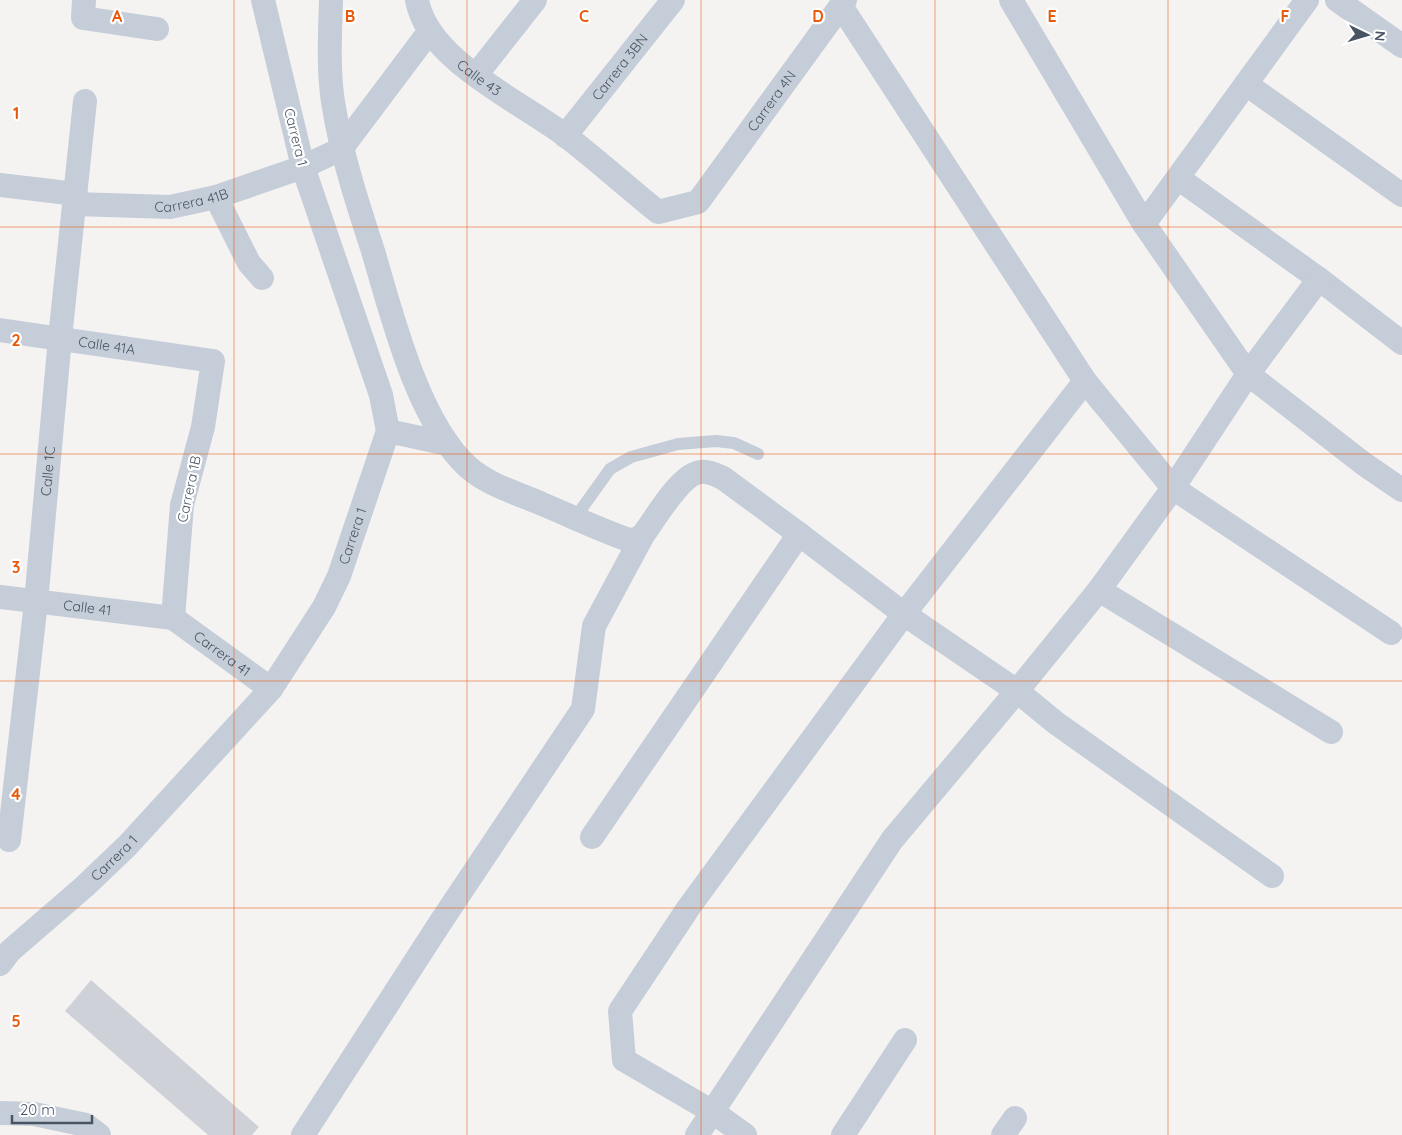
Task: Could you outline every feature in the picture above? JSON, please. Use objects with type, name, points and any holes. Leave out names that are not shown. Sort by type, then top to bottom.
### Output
[{"type":"street","name":"Carrera 1","points":[[0,964],[16,946],[127,846],[271,689],[324,607],[339,576],[388,431],[381,395],[303,168],[263,0]]},
{"type":"street","points":[[331,0],[330,49],[333,100],[341,149],[397,333],[434,424],[468,467],[489,481],[629,540],[637,539],[643,535]]},
{"type":"street","name":"Calle 43","points":[[417,0],[430,32],[447,53],[565,136],[658,212],[698,202]]},
{"type":"street","points":[[476,75],[535,0]]},
{"type":"street","name":"Carrera 3BN","points":[[565,136],[673,0]]},
{"type":"street","points":[[1011,0],[1144,224],[1248,374],[1364,464],[1402,490]]},
{"type":"street","points":[[1144,224],[1308,0]]},
{"type":"street","points":[[1336,0],[1402,46]]},
{"type":"street","points":[[843,3],[1085,381],[1173,488],[1391,633]]},
{"type":"street","name":"Carrera 4N","points":[[698,202],[843,3]]},
{"type":"street","points":[[83,9],[157,29]]},
{"type":"street","points":[[341,149],[430,32]]},
{"type":"street","points":[[1246,84],[1402,195]]},
{"type":"street","name":"Calle 1C","points":[[8,840],[36,602],[60,338],[85,101]]},
{"type":"street","name":"Carrera 41B","points":[[0,185],[75,199],[170,207],[216,197],[303,168],[341,149]]},
{"type":"street","points":[[1178,178],[1319,279],[1402,343]]},
{"type":"street","points":[[216,197],[249,263],[262,278]]},
{"type":"street","points":[[697,1135],[892,840],[1099,590],[1173,488],[1248,374],[1319,279]]},
{"type":"street","name":"Calle 41A","points":[[0,330],[213,361]]},
{"type":"street","name":"Carrera 1B","points":[[173,618],[182,505],[203,427],[213,361]]},
{"type":"street","points":[[745,1135],[713,1112],[624,1060],[620,1011],[689,907],[904,614],[1085,381]]},
{"type":"street","points":[[388,431],[448,444]]},
{"type":"street","points":[[303,1135],[442,920],[583,709],[594,626],[643,535],[682,483],[691,474],[711,472],[723,478],[904,614],[1017,691],[1056,723],[1272,876]]},
{"type":"street","points":[[592,837],[799,534]]},
{"type":"street","points":[[1099,590],[1331,732]]},
{"type":"street","name":"Calle 41","points":[[0,597],[173,618]]},
{"type":"street","name":"Carrera 41","points":[[173,618],[271,689]]},
{"type":"street","points":[[843,1135],[905,1040]]},
{"type":"street","points":[[0,1112],[34,1114],[86,1125],[99,1135]]},
{"type":"lane","points":[[575,518],[610,469],[631,457],[678,444],[716,441],[734,443],[758,454]]},
{"type":"building","points":[[91,980],[259,1127],[252,1135],[208,1135],[65,1011]]}]
